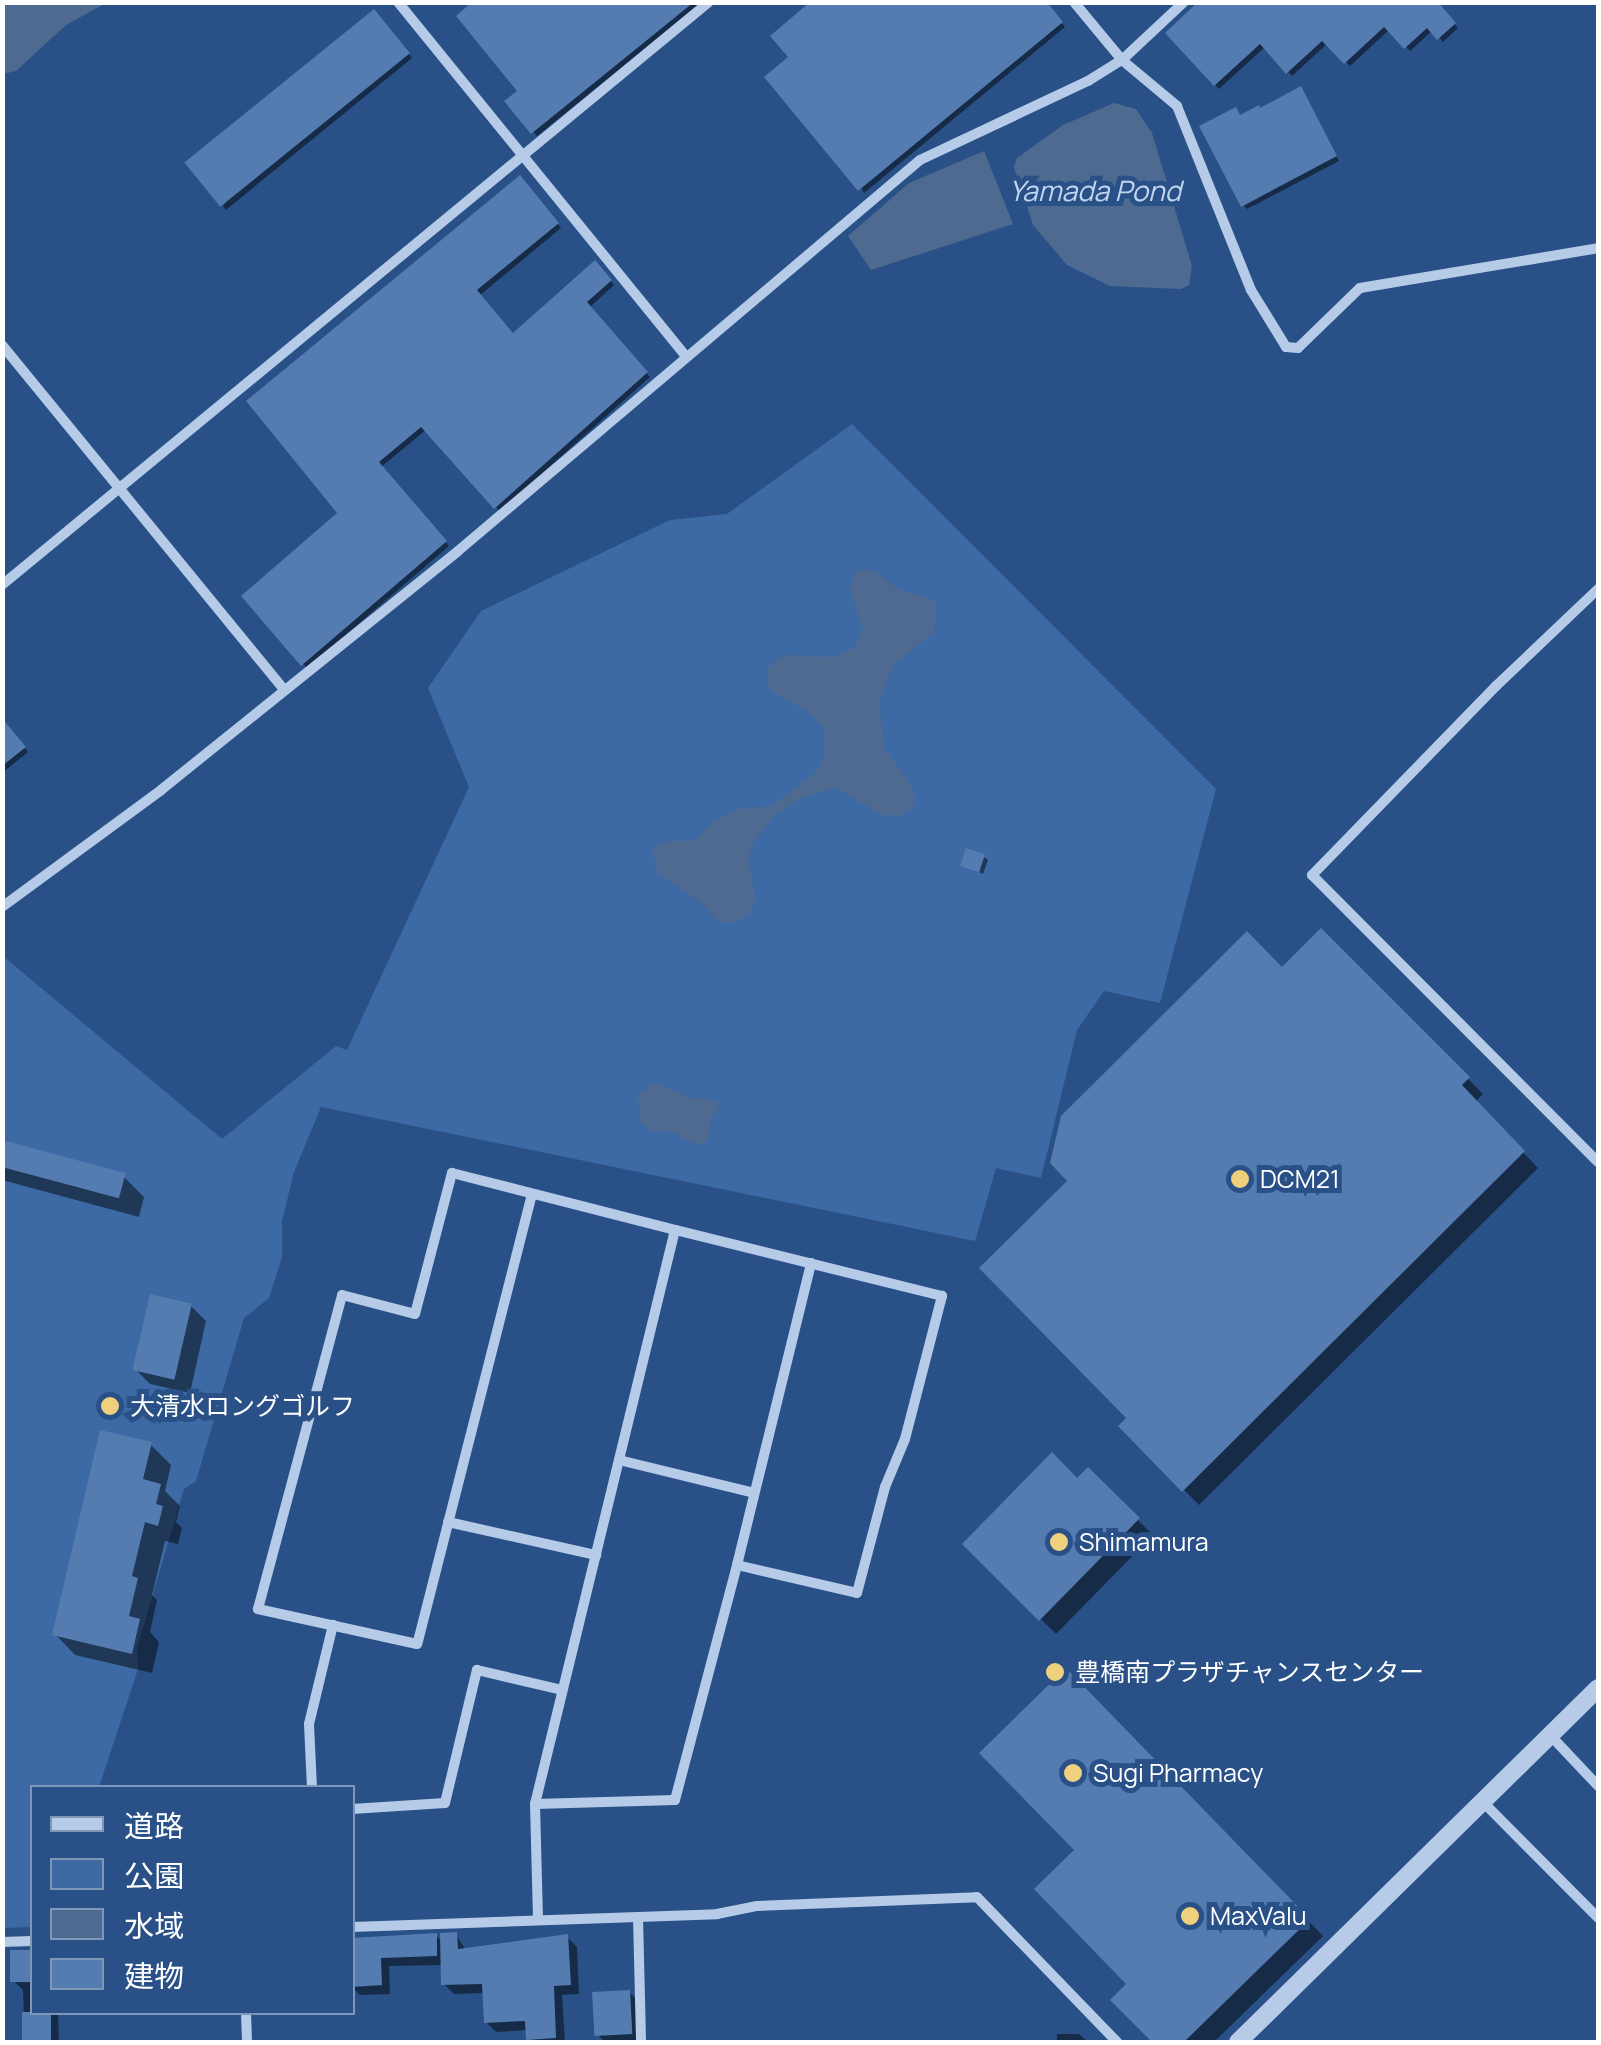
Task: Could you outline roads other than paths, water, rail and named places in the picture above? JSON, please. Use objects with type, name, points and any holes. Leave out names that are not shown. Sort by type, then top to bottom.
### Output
[{"type":"street","points":[[398,2],[686,356]]},
{"type":"street","points":[[2,585],[710,2]]},
{"type":"street","points":[[1074,2],[1122,60],[1176,106],[1250,290],[1286,347],[1298,348],[1360,288],[1598,248]]},
{"type":"street","points":[[2,908],[161,790],[458,551],[920,160],[1088,81],[1122,60],[1184,2]]},
{"type":"street","points":[[2,345],[284,690]]},
{"type":"street","points":[[1597,1157],[1312,875],[1496,686],[1598,589]]},
{"type":"street","points":[[532,1194],[417,1644],[258,1609],[342,1295],[415,1314],[452,1174],[942,1296],[905,1439],[885,1487],[856,1593],[737,1564]]},
{"type":"street","points":[[538,1920],[535,1804],[675,1230]]},
{"type":"street","points":[[535,1804],[675,1800],[810,1263]]},
{"type":"street","points":[[619,1460],[754,1493]]},
{"type":"street","points":[[448,1522],[596,1555]]},
{"type":"street","points":[[312,1785],[308,1724],[332,1626]]},
{"type":"street","points":[[355,1809],[445,1803],[477,1670],[562,1690]]},
{"type":"street","points":[[1238,2042],[1598,1688]]},
{"type":"street","points":[[1550,1735],[1598,1786]]},
{"type":"street","points":[[1482,1801],[1598,1918]]},
{"type":"street","points":[[355,1927],[718,1914],[757,1906],[977,1897],[1117,2042]]},
{"type":"street","points":[[638,1916],[642,2042]]},
{"type":"street","points":[[2,1942],[30,1941]]},
{"type":"street","points":[[246,2015],[247,2042]]},
{"type":"water","points":[[2,3],[106,3],[66,25],[16,71],[3,74]]},
{"type":"water","name":"Yamada Pond","points":[[1114,103],[1136,109],[1152,133],[1192,266],[1189,285],[1181,289],[1110,286],[1067,265],[1033,225],[1014,167],[1017,158],[1063,125]]},
{"type":"water","points":[[984,151],[1013,224],[871,270],[848,236],[909,183]]},
{"type":"water","points":[[857,570],[874,570],[897,589],[932,599],[936,605],[934,632],[893,666],[879,701],[884,747],[914,790],[913,808],[900,816],[882,815],[836,788],[801,798],[774,816],[755,840],[748,857],[755,898],[749,914],[735,923],[719,922],[697,899],[658,874],[652,849],[662,842],[695,840],[713,822],[738,809],[771,806],[817,771],[825,756],[824,728],[807,711],[773,692],[768,685],[768,668],[784,655],[834,657],[854,648],[863,630],[850,589]]},
{"type":"water","points":[[655,1082],[688,1097],[717,1101],[719,1108],[711,1119],[708,1141],[697,1145],[669,1131],[651,1131],[640,1121],[638,1095]]},
{"type":"place","name":"DCM21","points":[[1240,1179]]},
{"type":"place","name":"大清水ロングゴルフ","points":[[110,1406]]},
{"type":"place","name":"Shimamura","points":[[1059,1542]]},
{"type":"place","name":"豊橋南プラザチャンスセンター","points":[[1055,1672]]},
{"type":"place","name":"Sugi Pharmacy","points":[[1073,1773]]},
{"type":"place","name":"MaxValu","points":[[1190,1916]]}]
